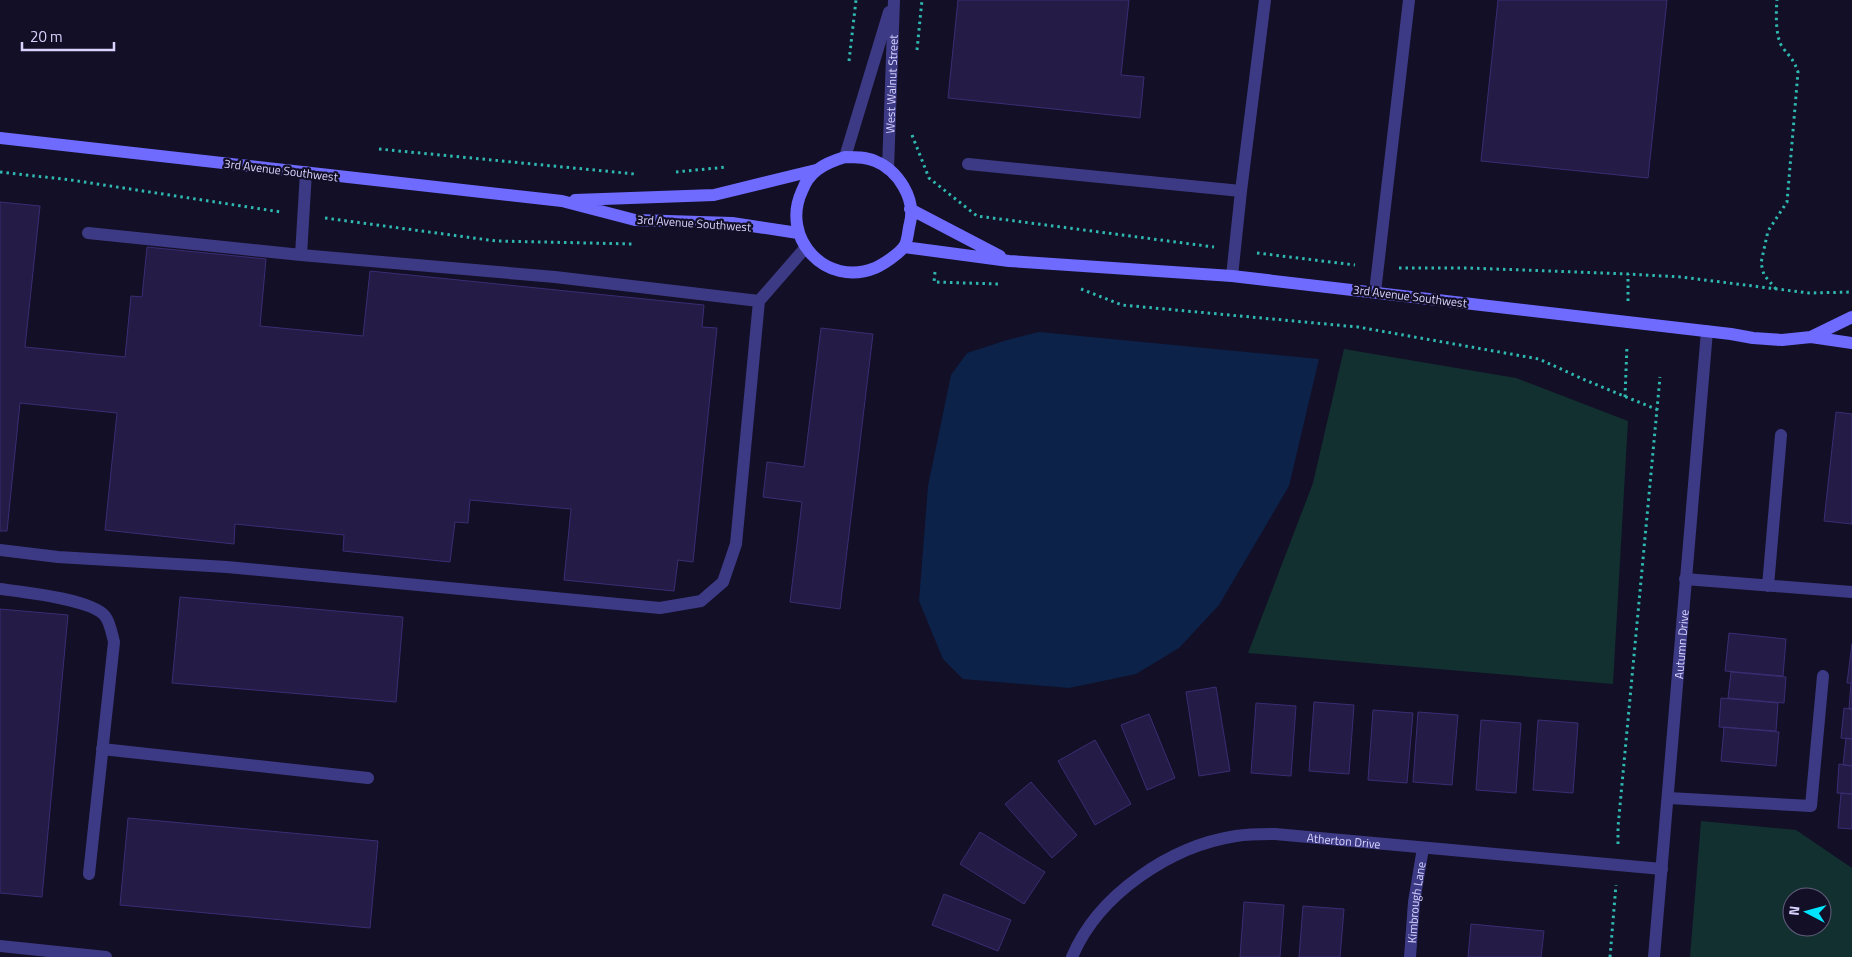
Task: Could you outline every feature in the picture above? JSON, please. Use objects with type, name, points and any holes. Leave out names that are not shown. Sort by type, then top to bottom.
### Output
[{"type":"street","name":"West Walnut Street","points":[[845,157],[893,0]]},
{"type":"street","name":"West Walnut Street","points":[[888,168],[893,0]]},
{"type":"street","points":[[1232,276],[1265,0]]},
{"type":"street","points":[[1375,292],[1409,0]]},
{"type":"street","name":"3rd Avenue Southwest","points":[[0,138],[562,201],[635,220],[732,223],[798,233]]},
{"type":"street","points":[[845,157],[860,157],[875,161],[888,168],[901,183],[909,200],[911,219],[904,247],[884,264],[868,271],[850,272],[833,269],[818,260],[806,248],[798,233],[796,215],[798,198],[805,183],[816,170],[830,162],[845,157]]},
{"type":"street","points":[[968,164],[1241,190]]},
{"type":"street","name":"3rd Avenue Southwest","points":[[562,201],[714,194],[816,170]]},
{"type":"street","points":[[301,255],[306,172]]},
{"type":"street","name":"3rd Avenue Southwest","points":[[910,209],[1009,261]]},
{"type":"street","points":[[88,234],[555,277],[759,301]]},
{"type":"street","name":"3rd Avenue Southwest","points":[[904,247],[1009,261],[1232,276],[1707,331],[1753,338],[1782,340],[1811,337],[1852,343]]},
{"type":"street","points":[[0,550],[58,557],[227,567],[660,608],[701,601],[723,582],[736,544],[759,301],[806,248]]},
{"type":"street","name":"3rd Avenue Southwest","points":[[1811,337],[1852,317]]},
{"type":"street","name":"Autumn Drive","points":[[1654,957],[1669,798],[1685,579],[1707,331]]},
{"type":"street","points":[[1768,586],[1781,435]]},
{"type":"street","points":[[1685,579],[1852,592]]},
{"type":"street","points":[[0,589],[35,593],[94,607],[106,617],[114,642],[89,874]]},
{"type":"street","points":[[1669,798],[1811,806],[1824,676]]},
{"type":"street","points":[[102,749],[368,778]]},
{"type":"street","name":"Atherton Drive","points":[[1072,957],[1078,942],[1110,901],[1152,867],[1192,848],[1236,836],[1275,834],[1662,869]]},
{"type":"street","name":"Kimbrough Lane","points":[[1410,957],[1414,902],[1423,848]]},
{"type":"street","points":[[0,946],[106,957]]},
{"type":"path","points":[[848,66],[856,0]]},
{"type":"path","points":[[1776,290],[1764,275],[1761,264],[1768,231],[1787,202],[1798,72],[1794,60],[1780,43],[1777,0]]},
{"type":"path","points":[[909,127],[929,178],[977,216],[1378,268],[1469,268],[1628,274],[1682,277],[1809,293],[1852,292]]},
{"type":"path","points":[[379,149],[636,174]]},
{"type":"path","points":[[674,172],[730,167]]},
{"type":"path","points":[[0,172],[80,182],[303,216],[496,241],[635,244]]},
{"type":"path","points":[[934,282],[1000,284]]},
{"type":"path","points":[[1074,287],[1122,305],[1358,327],[1540,359],[1658,410]]},
{"type":"path","points":[[1618,836],[1660,377]]},
{"type":"path","points":[[1610,957],[1615,899]]},
{"type":"green space","points":[[1344,349],[1516,378],[1628,421],[1613,684],[1248,653],[1313,483]]},
{"type":"green space","points":[[1701,821],[1796,830],[1852,868],[1852,957],[1690,957]]},
{"type":"water","points":[[1039,332],[1319,359],[1289,486],[1219,605],[1179,648],[1136,674],[1069,688],[963,679],[943,659],[919,601],[928,486],[951,375],[967,353]]},
{"type":"building","points":[[958,0],[1129,0],[1121,75],[1144,77],[1140,118],[948,98]]},
{"type":"building","points":[[1498,0],[1667,0],[1648,178],[1481,161]]},
{"type":"building","points":[[0,202],[40,206],[25,347],[125,357],[131,296],[142,297],[147,247],[266,259],[260,326],[363,336],[370,271],[704,305],[702,327],[717,328],[693,562],[678,560],[674,591],[564,580],[571,509],[470,500],[468,523],[455,522],[450,562],[343,551],[344,535],[235,524],[234,544],[105,530],[117,413],[20,403],[7,531],[0,531]]},
{"type":"building","points":[[821,328],[873,334],[840,609],[790,602],[802,502],[763,497],[767,462],[804,467]]},
{"type":"building","points":[[1836,412],[1852,414],[1852,524],[1824,521]]},
{"type":"building","points":[[180,597],[403,617],[396,702],[172,683]]},
{"type":"building","points":[[0,609],[68,615],[42,897],[0,893]]},
{"type":"building","points":[[1729,633],[1786,639],[1783,676],[1725,671]]},
{"type":"building","points":[[1852,644],[1852,683],[1847,683]]},
{"type":"building","points":[[1731,672],[1786,677],[1784,703],[1728,698]]},
{"type":"building","points":[[1851,683],[1852,709],[1849,709]]},
{"type":"building","points":[[1216,687],[1230,771],[1199,776],[1186,692]]},
{"type":"building","points":[[1721,698],[1778,703],[1776,731],[1719,727]]},
{"type":"building","points":[[1314,702],[1354,705],[1349,774],[1309,771]]},
{"type":"building","points":[[1256,703],[1296,706],[1291,776],[1251,773]]},
{"type":"building","points":[[1844,708],[1852,709],[1852,739],[1841,738]]},
{"type":"building","points":[[1373,710],[1413,713],[1407,783],[1368,780]]},
{"type":"building","points":[[1418,712],[1458,715],[1452,785],[1413,782]]},
{"type":"building","points":[[1149,714],[1175,778],[1147,790],[1121,725]]},
{"type":"building","points":[[1481,720],[1521,723],[1516,793],[1476,790]]},
{"type":"building","points":[[1538,720],[1578,723],[1573,793],[1533,790]]},
{"type":"building","points":[[1724,727],[1779,732],[1776,766],[1721,761]]},
{"type":"building","points":[[1846,738],[1852,739],[1852,766],[1843,765]]},
{"type":"building","points":[[1095,740],[1131,804],[1095,825],[1058,761]]},
{"type":"building","points":[[1839,764],[1852,766],[1852,794],[1837,793]]},
{"type":"building","points":[[1031,782],[1077,835],[1052,858],[1005,804]]},
{"type":"building","points":[[1841,793],[1852,794],[1852,829],[1838,828]]},
{"type":"building","points":[[128,818],[378,841],[370,928],[120,905]]},
{"type":"building","points":[[980,832],[1045,872],[1024,904],[960,864]]},
{"type":"building","points":[[944,894],[1011,920],[998,951],[932,925]]},
{"type":"building","points":[[1244,902],[1284,905],[1280,957],[1240,957]]},
{"type":"building","points":[[1303,906],[1344,909],[1340,957],[1299,957]]},
{"type":"building","points":[[1471,924],[1544,931],[1541,957],[1468,957]]}]
